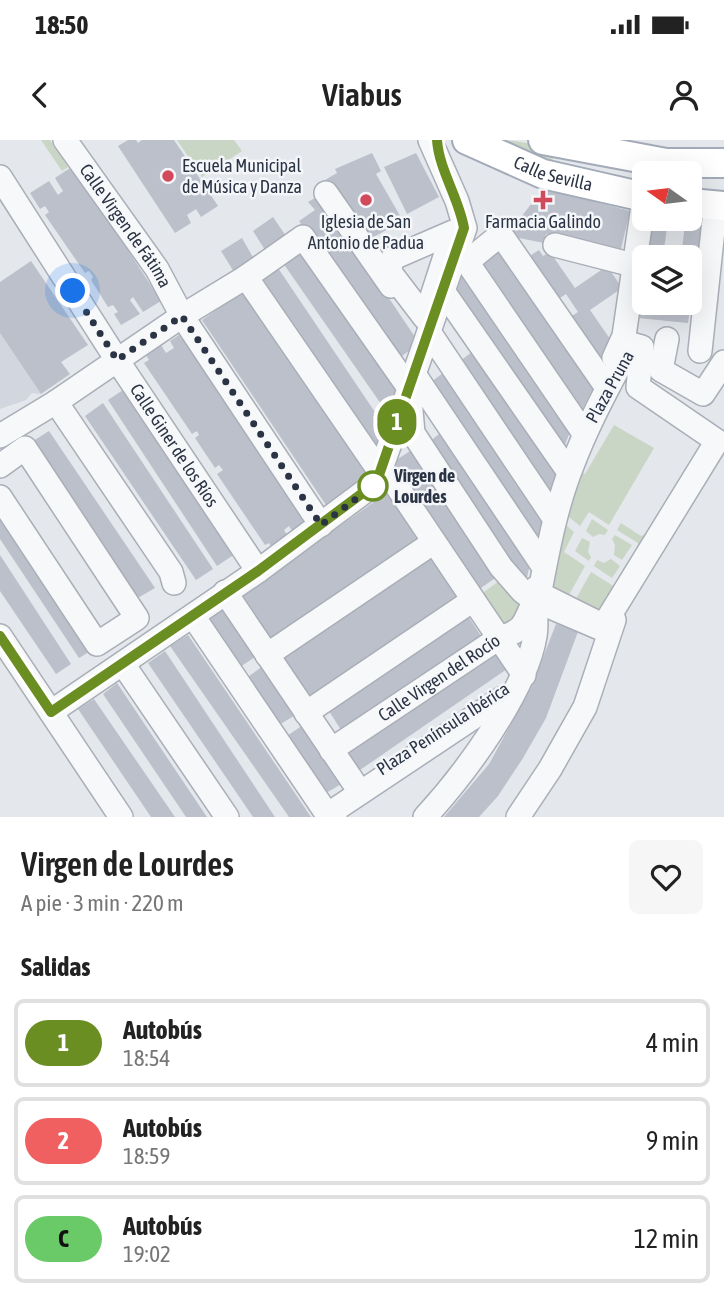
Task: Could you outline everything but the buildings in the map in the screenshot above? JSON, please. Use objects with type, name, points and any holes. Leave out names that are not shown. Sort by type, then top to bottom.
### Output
[{"type":"main road","name":"Calle Sevilla","points":[[467,140],[543,174],[632,195]]},
{"type":"main road","name":"Calle Sevilla","points":[[546,141],[666,163],[724,163]]},
{"type":"main road","points":[[543,174],[554,171],[561,156],[558,148],[546,141]]},
{"type":"main road","points":[[587,184],[577,176],[576,168],[582,154],[596,150]]},
{"type":"main road","points":[[702,208],[721,216]]},
{"type":"street","name":"Calle Virgen de Fátima","points":[[65,140],[160,267],[182,316],[321,525]]},
{"type":"street","points":[[51,712],[258,571],[367,492],[380,472],[427,329],[443,291],[460,261],[464,228],[457,201],[436,146]]},
{"type":"street","name":"Calle Giner de los Ríos","points":[[0,177],[117,360],[258,571]]},
{"type":"street","points":[[326,193],[427,329],[552,515]]},
{"type":"street","points":[[700,351],[721,216],[702,214]]},
{"type":"street","points":[[5,428],[56,402],[303,237],[411,381],[447,422],[541,563]]},
{"type":"street","points":[[460,261],[494,240],[504,239],[603,382]]},
{"type":"street","points":[[555,245],[632,264]]},
{"type":"street","points":[[460,261],[581,429]]},
{"type":"street","points":[[246,277],[380,472],[394,482],[524,676]]},
{"type":"street","points":[[524,676],[536,635],[545,536],[581,429],[624,336],[632,279]]},
{"type":"street","points":[[443,291],[566,468]]},
{"type":"street","points":[[624,336],[639,332],[667,339],[724,361],[703,394],[661,370],[667,339]]},
{"type":"street","name":"Plaza Pruna","points":[[631,344],[642,346],[638,387],[717,441],[607,620],[600,624],[538,598],[550,538],[570,469],[585,432],[631,344]]},
{"type":"street","points":[[411,381],[413,433],[501,567],[522,591],[609,632]]},
{"type":"street","points":[[56,402],[171,572],[174,583]]},
{"type":"street","points":[[518,817],[550,769],[585,707],[614,618],[724,443]]},
{"type":"street","points":[[0,466],[25,448],[137,618],[97,644],[0,497]]},
{"type":"street","points":[[267,655],[434,542]]},
{"type":"street","points":[[225,593],[356,786]]},
{"type":"street","name":"Calle Virgen del Rocío","points":[[331,750],[499,638],[518,631],[538,598]]},
{"type":"street","points":[[306,713],[473,600]]},
{"type":"street","points":[[193,616],[329,815]]},
{"type":"street","points":[[0,636],[121,817]]},
{"type":"street","points":[[123,664],[227,817]]},
{"type":"street","name":"Plaza Península Ibérica","points":[[329,815],[356,786],[524,676]]},
{"type":"street","name":"Plaza Península Ibérica","points":[[425,817],[450,790],[524,676]]},
{"type":"street","name":"Plaza Península Ibérica","points":[[329,815],[501,699],[455,769],[411,817]]},
{"type":"shaded area","points":[[0,333],[41,394],[32,393],[26,400],[0,409]]},
{"type":"green space","points":[[41,140],[50,140],[68,167],[62,171]]},
{"type":"green space","points":[[177,140],[234,140],[242,151],[202,177]]},
{"type":"green space","points":[[486,140],[530,144],[554,155],[551,164]]},
{"type":"green space","points":[[614,425],[654,448],[609,525],[589,512],[580,526],[559,509],[572,467],[585,474]]},
{"type":"green space","points":[[558,518],[574,532],[564,552],[585,566],[564,604],[545,595]]},
{"type":"green space","points":[[592,519],[608,530],[605,535],[593,537],[586,531]]},
{"type":"green space","points":[[621,523],[641,536],[645,534],[654,540],[636,568],[628,562],[638,543],[617,530]]},
{"type":"green space","points":[[615,535],[632,545],[622,560],[614,555],[615,545],[612,539]]},
{"type":"green space","points":[[582,538],[590,542],[589,561],[575,551]]},
{"type":"green space","points":[[611,559],[620,566],[612,578],[594,566],[597,560],[604,563]]},
{"type":"green space","points":[[591,572],[615,587],[604,617],[572,606]]},
{"type":"green space","points":[[503,578],[523,606],[508,631],[477,597]]},
{"type":"bus line","name":"1","points":[[0,636],[51,712],[258,571],[367,492],[380,472],[464,228],[463,217],[440,159],[437,140]]},
{"type":"place","name":"Escuela Municipal de Música y Danza","points":[[168,176]]},
{"type":"place","name":"Iglesia de San Antonio de Padua","points":[[366,200]]},
{"type":"place","name":"Farmacia Galindo","points":[[543,200]]},
{"type":"place","name":"Virgen de Lourdes","points":[[373,486]]},
{"type":"route","points":[[73,291],[117,360],[182,316],[321,525],[373,486]]}]
